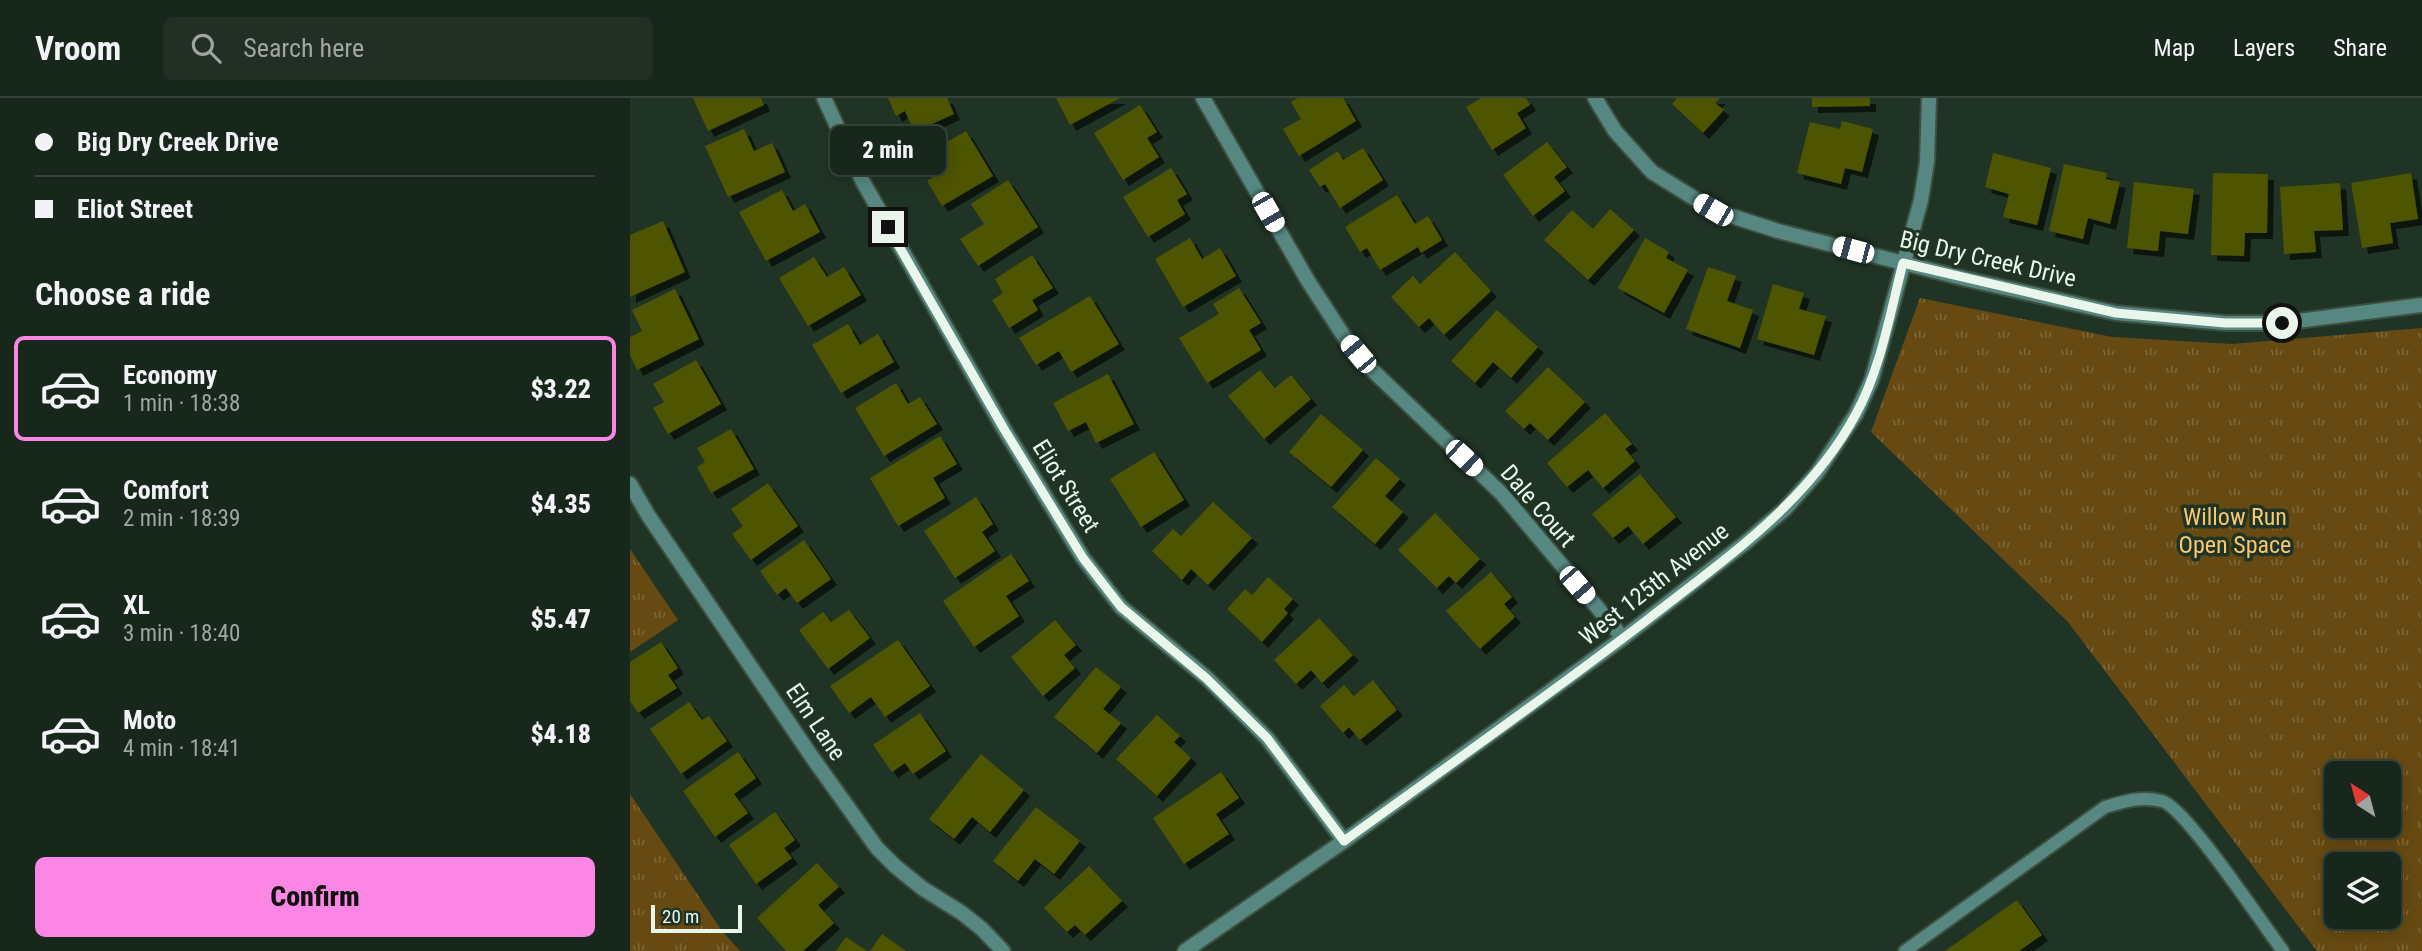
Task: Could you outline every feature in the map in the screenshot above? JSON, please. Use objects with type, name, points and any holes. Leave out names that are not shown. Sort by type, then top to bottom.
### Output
[{"type":"street","name":"Eliot Street","points":[[824,98],[863,182],[1004,429],[1083,558],[1121,607],[1206,678],[1267,738],[1344,841]]},
{"type":"street","name":"Dale Court","points":[[1203,98],[1308,281],[1347,341],[1368,367],[1502,494],[1623,638]]},
{"type":"street","name":"Big Dry Creek Drive","points":[[1595,98],[1627,146],[1652,172],[1713,210],[1778,231],[1903,263],[2116,313],[2225,323],[2282,323],[2422,305]]},
{"type":"street","name":"West 125th Avenue","points":[[1185,951],[1344,841],[1623,638],[1785,509],[1817,473],[1856,414],[1872,379],[1921,200],[1927,162],[1929,98]]},
{"type":"street","name":"Elm Lane","points":[[630,484],[648,515],[811,757],[877,848],[922,888],[982,929],[1003,951]]},
{"type":"lane","points":[[1905,951],[2105,807],[2134,798],[2165,802],[2191,825],[2283,951]]},
{"type":"green space","name":"Willow Run Open Space","points":[[1920,298],[2112,337],[2232,344],[2422,328],[2422,951],[2317,951],[2068,622],[1871,432]]},
{"type":"green space","points":[[630,549],[678,620],[630,652]]},
{"type":"green space","points":[[630,794],[722,931],[740,951],[630,951]]},
{"type":"building","points":[[693,98],[761,98],[764,105],[708,131]]},
{"type":"building","points":[[888,98],[947,98],[954,114],[914,132],[905,111],[896,116]]},
{"type":"building","points":[[1056,98],[1120,98],[1070,125]]},
{"type":"building","points":[[1298,98],[1343,98],[1356,121],[1299,156],[1283,129],[1301,119],[1291,102]]},
{"type":"building","points":[[1481,98],[1526,98],[1530,105],[1517,113],[1526,128],[1492,150],[1466,107]]},
{"type":"building","points":[[1677,98],[1720,98],[1715,103],[1724,110],[1703,133],[1672,104]]},
{"type":"building","points":[[1812,98],[1870,98],[1870,106],[1812,107]]},
{"type":"building","points":[[1140,105],[1157,132],[1147,138],[1159,157],[1123,180],[1094,133]]},
{"type":"building","points":[[1842,121],[1873,129],[1862,172],[1845,168],[1841,184],[1797,173],[1810,122],[1840,129]]},
{"type":"building","points":[[744,129],[754,151],[772,143],[785,172],[728,197],[705,146]]},
{"type":"building","points":[[966,131],[993,176],[942,206],[927,181],[935,176],[923,156]]},
{"type":"building","points":[[1547,142],[1567,167],[1554,177],[1565,191],[1533,216],[1503,175]]},
{"type":"building","points":[[1363,148],[1383,180],[1340,208],[1325,184],[1320,187],[1309,170],[1338,151],[1343,160]]},
{"type":"building","points":[[1993,153],[2051,168],[2037,225],[2003,217],[2009,194],[1985,187]]},
{"type":"building","points":[[2064,164],[2107,173],[2106,179],[2120,182],[2110,224],[2088,218],[2083,239],[2049,231]]},
{"type":"building","points":[[1171,168],[1187,194],[1177,200],[1185,214],[1148,237],[1123,197]]},
{"type":"building","points":[[2213,173],[2268,174],[2267,233],[2245,233],[2244,256],[2211,255]]},
{"type":"building","points":[[2411,173],[2418,219],[2390,223],[2393,243],[2362,248],[2351,183]]},
{"type":"building","points":[[1008,180],[1038,227],[978,266],[960,239],[984,224],[971,204]]},
{"type":"building","points":[[2134,182],[2194,189],[2188,234],[2160,231],[2158,251],[2127,248]]},
{"type":"building","points":[[2340,183],[2343,230],[2314,231],[2316,252],[2284,254],[2280,187]]},
{"type":"building","points":[[782,190],[793,211],[805,204],[820,232],[766,261],[739,212]]},
{"type":"building","points":[[1397,195],[1415,224],[1428,216],[1442,240],[1421,253],[1418,247],[1380,270],[1367,248],[1360,252],[1345,227]]},
{"type":"building","points":[[1610,209],[1634,230],[1588,280],[1544,240],[1572,210],[1593,229]]},
{"type":"building","points":[[663,221],[685,272],[630,297],[630,235]]},
{"type":"building","points":[[1190,238],[1202,259],[1220,248],[1236,276],[1183,307],[1155,259]]},
{"type":"building","points":[[1645,238],[1669,252],[1666,258],[1688,270],[1664,313],[1618,288]]},
{"type":"building","points":[[1455,252],[1491,291],[1444,335],[1429,318],[1419,327],[1391,297],[1413,276],[1420,284]]},
{"type":"building","points":[[1032,255],[1053,288],[1032,300],[1038,310],[1009,328],[992,300],[1003,293],[995,279]]},
{"type":"building","points":[[814,257],[827,277],[844,267],[861,295],[808,326],[779,278]]},
{"type":"building","points":[[1708,267],[1736,276],[1727,301],[1753,310],[1740,348],[1686,329]]},
{"type":"building","points":[[1773,284],[1804,293],[1799,309],[1826,316],[1814,355],[1757,339]]},
{"type":"building","points":[[1239,288],[1261,323],[1249,330],[1261,350],[1207,383],[1179,338],[1219,314],[1213,304]]},
{"type":"building","points":[[675,289],[699,339],[637,370],[630,355],[630,337],[642,331],[632,310]]},
{"type":"building","points":[[1090,296],[1119,344],[1071,372],[1059,351],[1036,365],[1019,338]]},
{"type":"building","points":[[1497,310],[1538,347],[1511,378],[1493,362],[1475,383],[1451,361]]},
{"type":"building","points":[[848,324],[860,345],[878,334],[894,362],[841,393],[812,345]]},
{"type":"building","points":[[696,360],[721,404],[668,434],[653,408],[664,402],[653,384]]},
{"type":"building","points":[[1548,367],[1585,402],[1548,440],[1530,423],[1524,429],[1505,411]]},
{"type":"building","points":[[1260,370],[1275,388],[1291,375],[1311,399],[1264,439],[1228,396]]},
{"type":"building","points":[[1108,374],[1134,424],[1096,443],[1086,422],[1068,431],[1053,403]]},
{"type":"building","points":[[896,383],[908,404],[920,397],[937,424],[884,456],[855,408]]},
{"type":"building","points":[[1605,413],[1632,444],[1625,449],[1635,461],[1603,488],[1588,470],[1567,487],[1547,463]]},
{"type":"building","points":[[1321,414],[1363,450],[1331,487],[1289,452]]},
{"type":"building","points":[[731,429],[754,469],[711,493],[697,467],[705,462],[697,448]]},
{"type":"building","points":[[940,436],[957,464],[933,478],[945,498],[898,526],[870,478]]},
{"type":"building","points":[[1154,452],[1184,500],[1141,527],[1110,479]]},
{"type":"building","points":[[1376,458],[1400,479],[1385,496],[1403,512],[1375,544],[1332,507]]},
{"type":"building","points":[[1640,474],[1676,517],[1643,544],[1628,526],[1613,538],[1592,514]]},
{"type":"building","points":[[768,483],[798,526],[751,560],[732,534],[743,526],[731,509]]},
{"type":"building","points":[[976,497],[993,524],[982,532],[995,551],[955,578],[924,531]]},
{"type":"building","points":[[1213,502],[1252,538],[1208,585],[1191,569],[1182,580],[1152,551],[1173,529],[1181,536]]},
{"type":"building","points":[[1435,513],[1480,559],[1456,583],[1449,576],[1437,588],[1398,550]]},
{"type":"building","points":[[804,540],[831,579],[797,603],[786,588],[777,595],[760,571]]},
{"type":"building","points":[[1011,554],[1029,581],[1006,596],[1019,616],[974,647],[943,601]]},
{"type":"building","points":[[1491,572],[1512,597],[1504,604],[1515,617],[1480,649],[1446,611]]},
{"type":"building","points":[[1268,577],[1293,599],[1284,609],[1288,613],[1262,642],[1227,609],[1245,589],[1252,595]]},
{"type":"building","points":[[849,610],[870,638],[828,669],[799,630],[823,612],[831,622]]},
{"type":"building","points":[[1319,618],[1353,655],[1322,683],[1311,670],[1296,684],[1274,660]]},
{"type":"building","points":[[1055,620],[1076,645],[1064,655],[1075,668],[1043,696],[1011,657]]},
{"type":"building","points":[[898,640],[930,686],[885,717],[871,697],[849,713],[830,686]]},
{"type":"building","points":[[661,642],[678,668],[668,675],[677,688],[638,713],[630,701],[630,662]]},
{"type":"building","points":[[1096,667],[1121,687],[1103,709],[1121,723],[1097,753],[1054,717]]},
{"type":"building","points":[[1373,680],[1397,710],[1360,740],[1349,727],[1343,733],[1320,706],[1344,685],[1354,696]]},
{"type":"building","points":[[689,702],[702,720],[709,716],[727,741],[681,774],[650,729]]},
{"type":"building","points":[[920,713],[946,751],[913,774],[905,763],[892,772],[873,745]]},
{"type":"building","points":[[1157,715],[1180,736],[1174,742],[1191,758],[1157,796],[1116,759]]},
{"type":"building","points":[[738,752],[756,778],[734,794],[748,813],[715,837],[683,791]]},
{"type":"building","points":[[981,754],[1024,790],[990,832],[972,817],[954,839],[929,819]]},
{"type":"building","points":[[1221,772],[1239,798],[1216,814],[1229,834],[1184,864],[1153,818]]},
{"type":"building","points":[[1036,807],[1080,841],[1054,874],[1035,859],[1018,881],[993,861]]},
{"type":"building","points":[[775,812],[795,840],[784,848],[792,858],[756,884],[729,845]]},
{"type":"building","points":[[817,863],[839,887],[818,905],[834,923],[803,951],[786,951],[757,918]]},
{"type":"building","points":[[1089,866],[1122,901],[1085,935],[1075,925],[1067,932],[1044,908]]},
{"type":"building","points":[[2017,900],[2042,935],[2019,951],[1945,951]]},
{"type":"building","points":[[882,934],[906,951],[870,951]]},
{"type":"building","points":[[846,937],[867,951],[836,951]]},
{"type":"route","points":[[888,227],[1004,429],[1083,558],[1121,607],[1206,678],[1267,738],[1344,841],[1623,638],[1785,509],[1817,473],[1856,414],[1872,379],[1903,263],[2116,313],[2225,323],[2282,323]]}]
